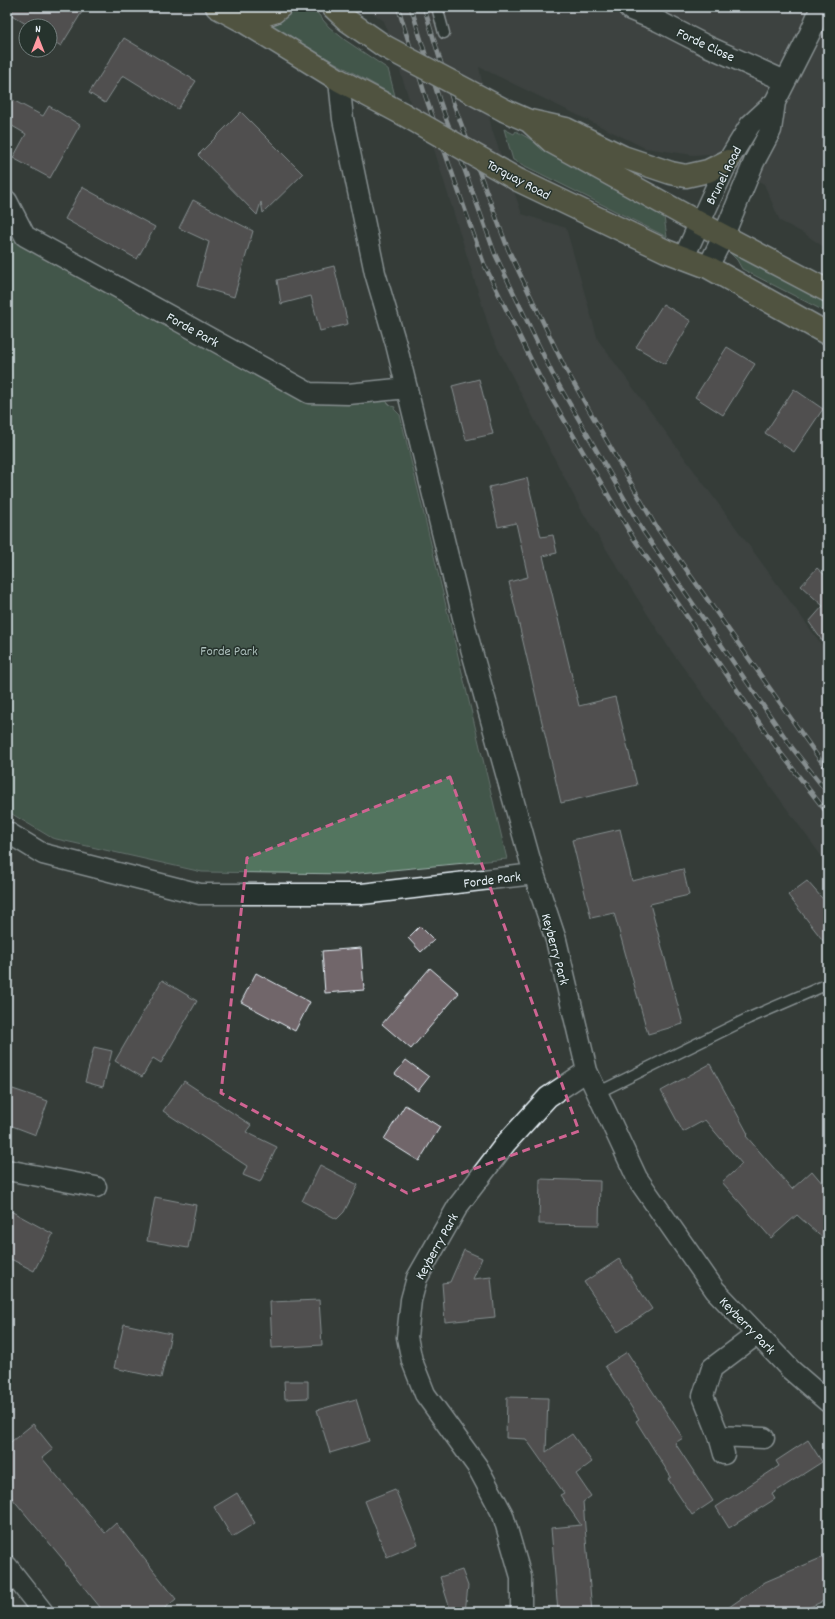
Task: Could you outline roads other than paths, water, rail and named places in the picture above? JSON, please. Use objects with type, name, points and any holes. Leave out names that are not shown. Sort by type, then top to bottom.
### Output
[{"type":"main road","name":"Torquay Road","points":[[217,7],[243,21],[340,80],[403,114],[518,180],[666,251],[708,267],[828,334]]},
{"type":"main road","points":[[243,21],[274,12],[280,7]]},
{"type":"main road","points":[[333,7],[348,21],[384,46],[506,111],[528,121],[566,129],[623,157],[670,173],[686,176],[708,171],[728,161]]},
{"type":"main road","points":[[528,121],[552,142],[699,223],[828,291]]},
{"type":"street","name":"Forde Close","points":[[628,7],[631,10],[658,21],[707,46],[786,81]]},
{"type":"street","name":"Brunel Road","points":[[708,267],[724,235],[754,162],[771,130],[775,102],[810,33],[821,7]]},
{"type":"street","name":"Forde Park","points":[[7,832],[43,854],[200,894],[362,894],[534,874],[467,634],[407,388],[374,266],[343,119],[340,80]]},
{"type":"street","name":"Brunel Road","points":[[684,257],[728,161],[750,125],[775,102]]},
{"type":"street","name":"Forde Park","points":[[7,201],[25,236],[309,393],[348,394],[407,388]]},
{"type":"street","name":"Keyberry Park","points":[[534,874],[556,940],[586,1071],[637,1178],[714,1290],[791,1370],[828,1402]]},
{"type":"street","name":"Keyberry Park","points":[[521,1612],[521,1577],[503,1515],[477,1466],[425,1394],[412,1361],[407,1337],[411,1300],[417,1278],[458,1206],[506,1143],[548,1097],[586,1071]]},
{"type":"street","points":[[7,1170],[96,1187]]},
{"type":"street","points":[[756,1335],[712,1368],[703,1396],[722,1445],[764,1438]]},
{"type":"street","points":[[7,1566],[43,1612]]},
{"type":"lane","points":[[437,7],[444,33]]},
{"type":"lane","points":[[597,1093],[749,1018],[828,984]]},
{"type":"railway","points":[[398,7],[426,98],[484,264],[541,380],[632,536],[776,747],[828,814]]},
{"type":"railway","points":[[411,7],[439,99],[495,254],[552,373],[643,531],[793,749],[828,793]]},
{"type":"railway","points":[[424,7],[453,102],[508,249],[565,368],[655,525],[828,771]]}]
